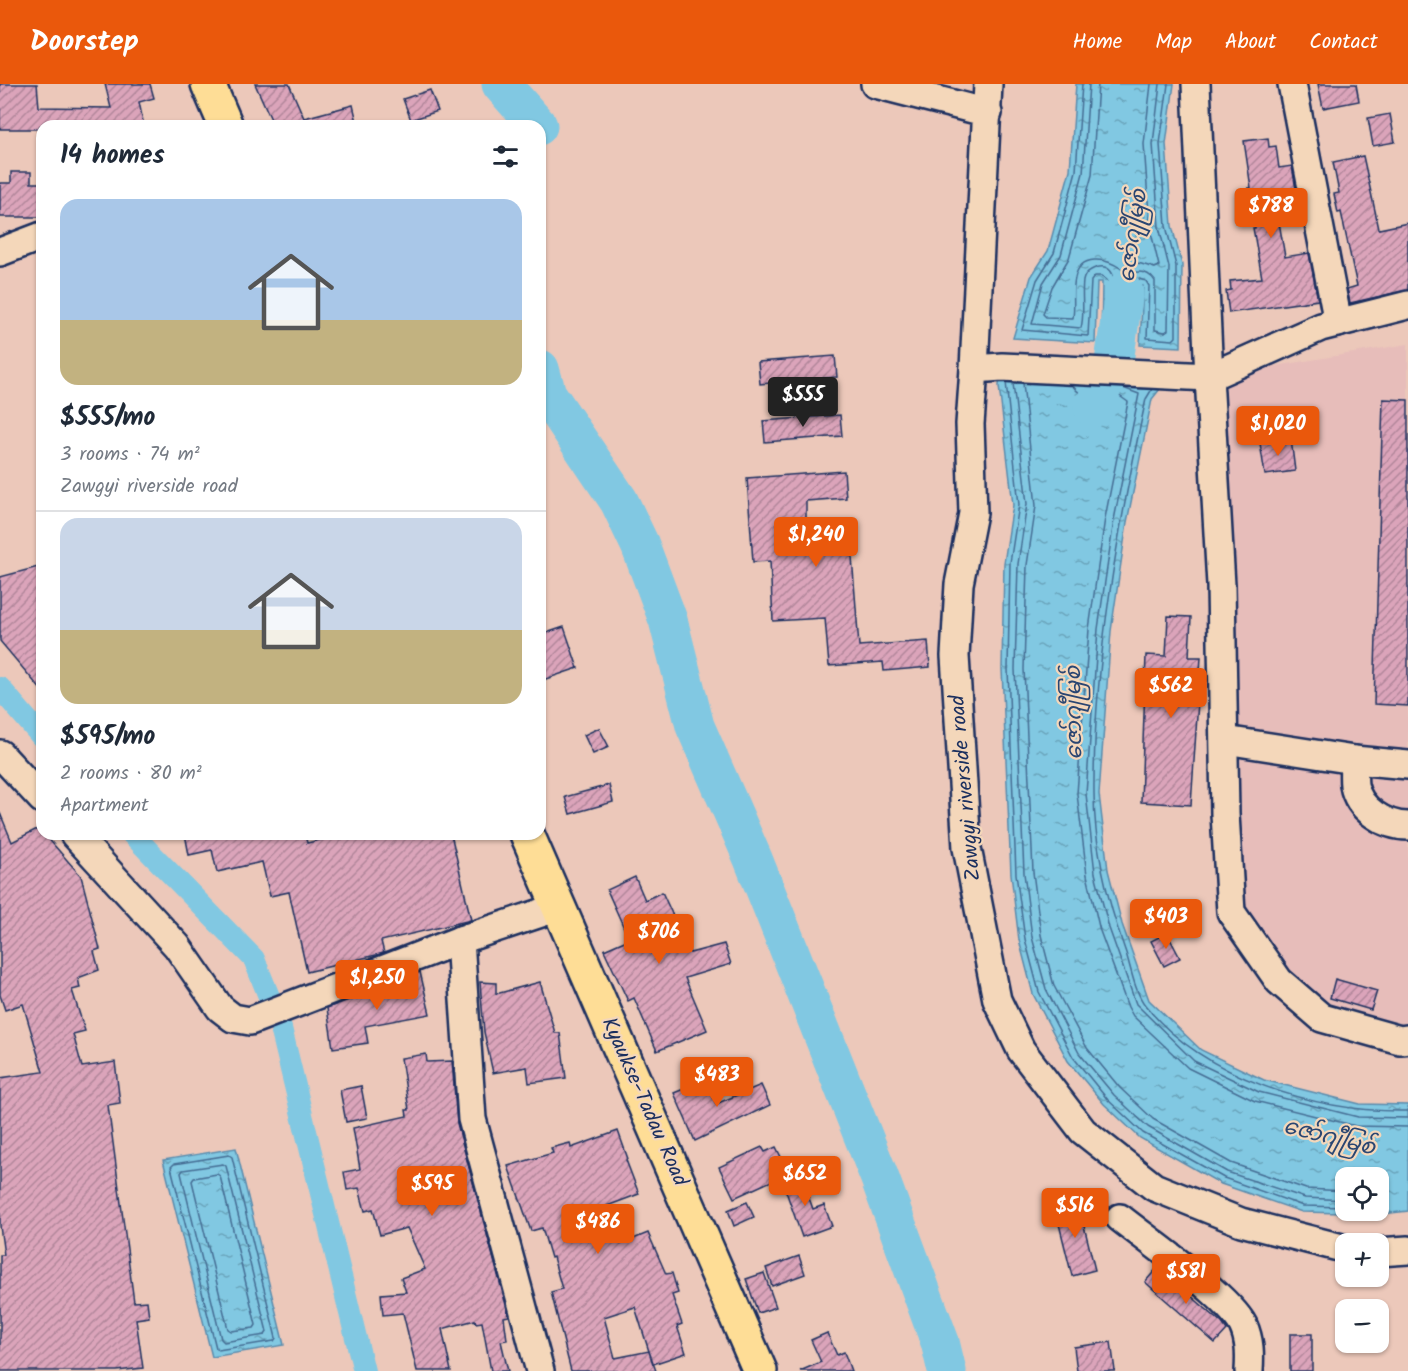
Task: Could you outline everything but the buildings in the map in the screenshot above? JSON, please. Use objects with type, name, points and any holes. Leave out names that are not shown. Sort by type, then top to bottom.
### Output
[{"type":"main road","points":[[208,84],[223,120]]},
{"type":"main road","name":"Kyaukse-Tadau Road","points":[[530,840],[760,1371]]},
{"type":"street","points":[[875,84],[988,113]]},
{"type":"street","name":"Zawgyi riverside road","points":[[988,84],[970,424],[972,513],[959,584],[955,656],[967,848],[997,1000],[1022,1050],[1083,1131],[1154,1187],[1241,1222],[1335,1246]]},
{"type":"street","points":[[1196,84],[1221,585],[1225,814],[1231,912],[1279,981],[1322,1018],[1400,1040],[1408,1039]]},
{"type":"street","points":[[1292,84],[1338,323]]},
{"type":"street","points":[[0,252],[36,238]]},
{"type":"street","points":[[974,369],[1002,367],[1209,377],[1321,327],[1408,305]]},
{"type":"street","points":[[1225,740],[1354,760],[1408,765]]},
{"type":"street","points":[[0,754],[36,793]]},
{"type":"street","points":[[1354,760],[1354,786],[1368,811],[1398,826],[1408,826]]},
{"type":"street","points":[[80,840],[177,946],[220,1008],[233,1018],[250,1021],[299,1000],[460,940],[559,907]]},
{"type":"street","points":[[460,940],[472,1119],[540,1371]]},
{"type":"street","points":[[1120,1218],[1230,1308],[1247,1335],[1250,1351],[1249,1371]]},
{"type":"street","points":[[1389,1251],[1408,1250]]},
{"type":"shaded area","points":[[1408,344],[1408,1038],[1322,1018],[1231,912],[1209,377]]},
{"type":"water","points":[[1076,84],[1174,84],[1166,144],[1172,226],[1182,265],[1181,347],[1140,345],[1143,286],[1137,285],[1134,345],[1101,343],[1102,282],[1097,282],[1095,343],[1013,338],[1031,277],[1048,251],[1070,170]]},
{"type":"water","points":[[1180,364],[1152,399],[1127,522],[1111,631],[1099,794],[1108,870],[1122,924],[1149,1000],[1201,1050],[1264,1080],[1360,1104],[1408,1105],[1408,1211],[1389,1213],[1389,1167],[1335,1167],[1335,1213],[1302,1212],[1221,1184],[1140,1138],[1104,1104],[1068,1061],[1033,994],[1019,940],[1011,874],[1002,669],[1004,563],[1013,505],[999,386],[1000,375]]},
{"type":"water","points":[[236,1148],[284,1345],[212,1357],[163,1160]]},
{"type":"waterway","points":[[501,84],[533,120]]},
{"type":"waterway","name":"ဇော်ဂျီမြစ်","points":[[1093,408],[1114,362],[1124,292]]},
{"type":"waterway","points":[[546,390],[619,501],[640,545],[668,620],[695,726],[753,859],[879,1176],[940,1342],[947,1371]]},
{"type":"waterway","points":[[0,688],[36,730]]},
{"type":"waterway","points":[[138,840],[254,959],[280,1024],[364,1371]]}]
